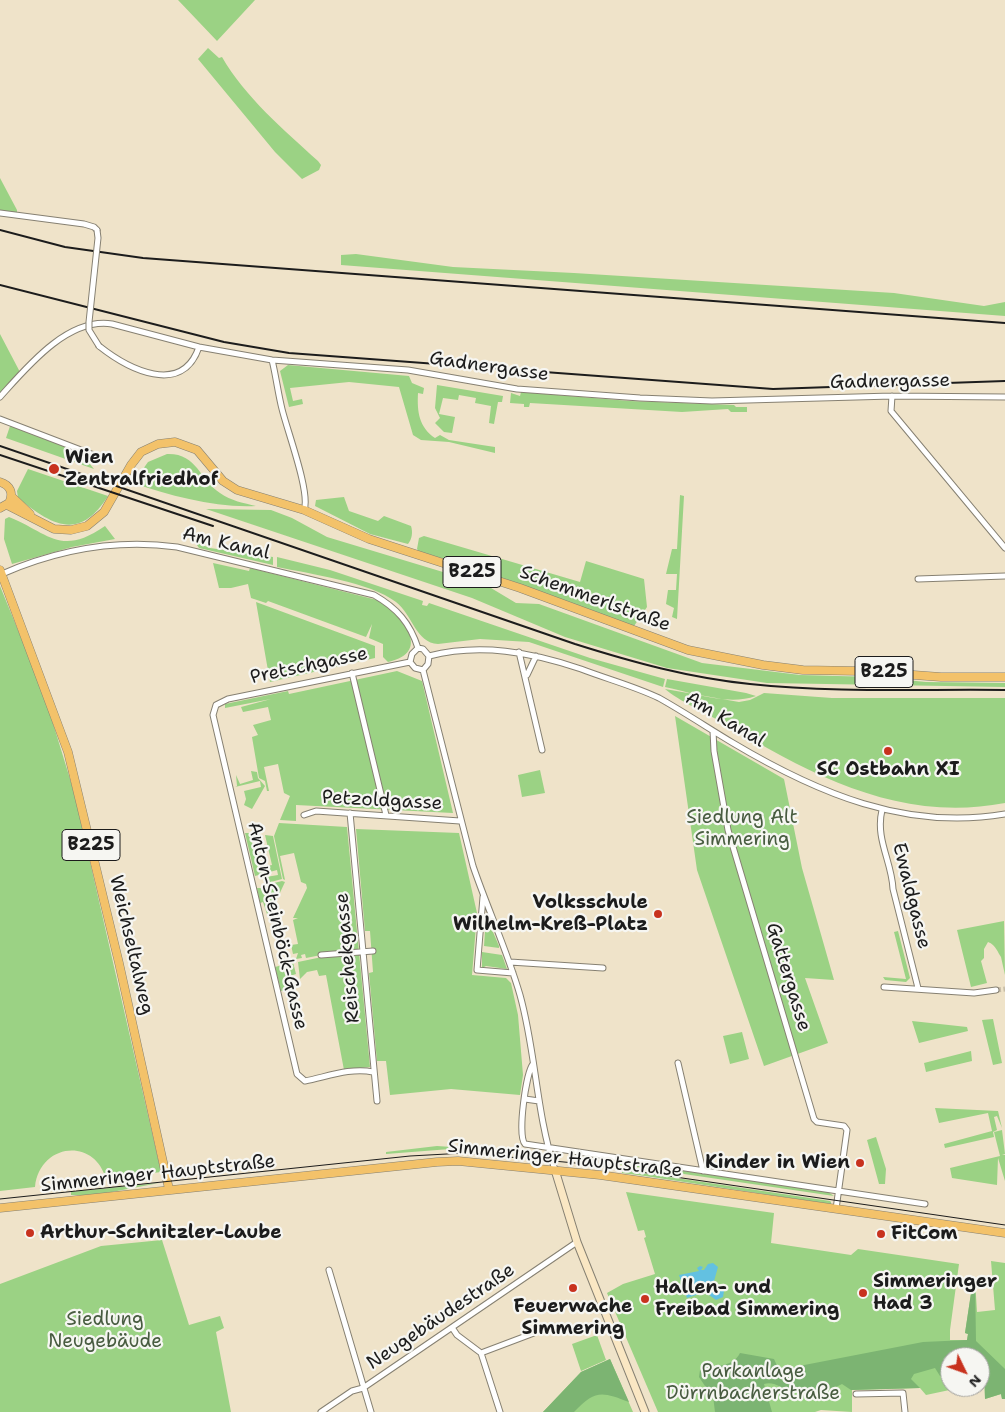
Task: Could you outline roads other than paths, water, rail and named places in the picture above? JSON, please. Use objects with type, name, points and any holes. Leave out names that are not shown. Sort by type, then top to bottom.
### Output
[{"type":"main road","name":"Schemmerlstraße","points":[[39,522],[62,530],[87,526],[104,512],[134,459],[149,448],[166,442],[182,444],[198,450],[223,481],[237,490],[304,510],[369,539],[520,588],[705,655],[802,670],[860,671],[941,677],[1005,678]]},
{"type":"main road","name":"B225","points":[[0,482],[9,486],[12,497],[39,522]]},
{"type":"main road","name":"B225","points":[[12,497],[2,507],[39,522]]},
{"type":"main road","name":"Weichseltalweg","points":[[1,572],[68,752],[124,982],[169,1189]]},
{"type":"main road","name":"Simmeringer Hauptstraße","points":[[0,1208],[437,1162],[555,1170],[1005,1233]]},
{"type":"main road","points":[[555,1170],[577,1242],[645,1412]]},
{"type":"street","points":[[0,213],[84,224],[97,230],[89,330],[99,346],[127,363],[150,372],[169,376],[188,368],[200,347]]},
{"type":"street","name":"Gadnergasse","points":[[0,397],[44,352],[75,329],[91,323],[112,324],[200,347],[272,360],[408,370],[517,388],[640,398],[712,401],[892,396],[1005,397]]},
{"type":"street","points":[[272,360],[282,410],[305,495],[304,510]]},
{"type":"street","points":[[892,396],[891,411],[1005,548]]},
{"type":"street","points":[[0,419],[102,458]]},
{"type":"street","name":"Am Kanal","points":[[1,572],[85,549],[119,543],[146,543],[177,547],[374,595],[398,612],[409,625],[418,648]]},
{"type":"street","points":[[918,579],[1005,576]]},
{"type":"street","points":[[418,648],[423,649],[429,656],[428,664],[423,670],[415,668],[410,662],[412,654],[418,648]]},
{"type":"street","name":"Am Kanal","points":[[429,656],[468,650],[519,652],[641,690],[788,773],[839,796],[882,810],[937,819],[1005,814]]},
{"type":"street","points":[[519,652],[526,675],[542,750]]},
{"type":"street","points":[[526,675],[536,656]]},
{"type":"street","name":"Pretschgasse","points":[[216,706],[228,699],[410,662]]},
{"type":"street","points":[[423,670],[460,821],[483,896],[503,940],[520,996],[548,1147],[555,1170]]},
{"type":"street","points":[[352,673],[386,814]]},
{"type":"street","name":"Anton-Steinböck-Gasse","points":[[216,706],[213,710],[214,721],[296,1074],[305,1081],[328,1075],[367,1070],[373,1072]]},
{"type":"street","name":"Gattergasse","points":[[713,731],[714,752],[728,830],[814,1119],[817,1122],[844,1126],[847,1130],[836,1209]]},
{"type":"street","name":"Ewaldgasse","points":[[882,810],[880,834],[918,988]]},
{"type":"street","name":"Petzoldgasse","points":[[304,815],[316,811],[386,814],[460,821]]},
{"type":"street","name":"Reischekgasse","points":[[350,813],[365,952],[373,1072],[378,1101]]},
{"type":"street","points":[[483,896],[477,970],[513,973]]},
{"type":"street","points":[[321,956],[373,951]]},
{"type":"street","points":[[510,962],[603,968]]},
{"type":"street","points":[[884,987],[974,993],[996,990]]},
{"type":"street","points":[[533,1064],[529,1070],[525,1099],[539,1100]]},
{"type":"street","points":[[678,1064],[703,1171]]},
{"type":"street","name":"Simmeringer Hauptstraße","points":[[525,1099],[522,1141],[525,1144],[925,1204]]},
{"type":"street","name":"Neugebäudestraße","points":[[321,1412],[352,1391],[363,1388],[452,1329],[577,1242]]},
{"type":"street","points":[[329,1270],[371,1412]]},
{"type":"street","points":[[452,1329],[457,1335],[481,1352],[500,1412]]},
{"type":"street","points":[[481,1352],[534,1333]]},
{"type":"street","points":[[856,1394],[903,1393],[905,1412]]},
{"type":"water","points":[[713,1263],[718,1267],[714,1281],[724,1291],[723,1297],[716,1300],[705,1292],[687,1298],[679,1275],[699,1271],[697,1268],[700,1266],[703,1267],[701,1270],[704,1270],[708,1264]]},
{"type":"tunnel","points":[[996,990],[1005,989]]},
{"type":"tram line","points":[[0,1199],[410,1156],[465,1153],[586,1164],[1005,1225]]},
{"type":"railway","points":[[0,230],[65,247],[143,258],[1005,323]]},
{"type":"railway","points":[[0,285],[224,342],[289,353],[773,389],[1005,381]]},
{"type":"railway","points":[[0,446],[575,644],[661,668],[705,678],[813,689],[1005,690]]},
{"type":"railway","points":[[0,455],[213,526]]},
{"type":"place","name":"Wien Zentralfriedhof","points":[[54,469]]},
{"type":"place","name":"SC Ostbahn XI","points":[[888,751]]},
{"type":"place","name":"Volksschule Wilhelm-Kreß-Platz","points":[[658,914]]},
{"type":"place","name":"Kinder in Wien","points":[[860,1163]]},
{"type":"place","name":"Arthur-Schnitzler-Laube","points":[[30,1233]]},
{"type":"place","name":"FitCom","points":[[881,1234]]},
{"type":"place","name":"Feuerwache Simmering","points":[[573,1288]]},
{"type":"place","name":"Simmeringer Had 3","points":[[863,1293]]},
{"type":"place","name":"Hallen- und Freibad Simmering","points":[[645,1299]]},
{"type":"park label","name":"Siedlung Alt Simmering","points":[[742,829]]},
{"type":"park label","name":"Siedlung Neugebäude","points":[[105,1331]]},
{"type":"park label","name":"Parkanlage Dürrnbacherstraße","points":[[753,1383]]}]
